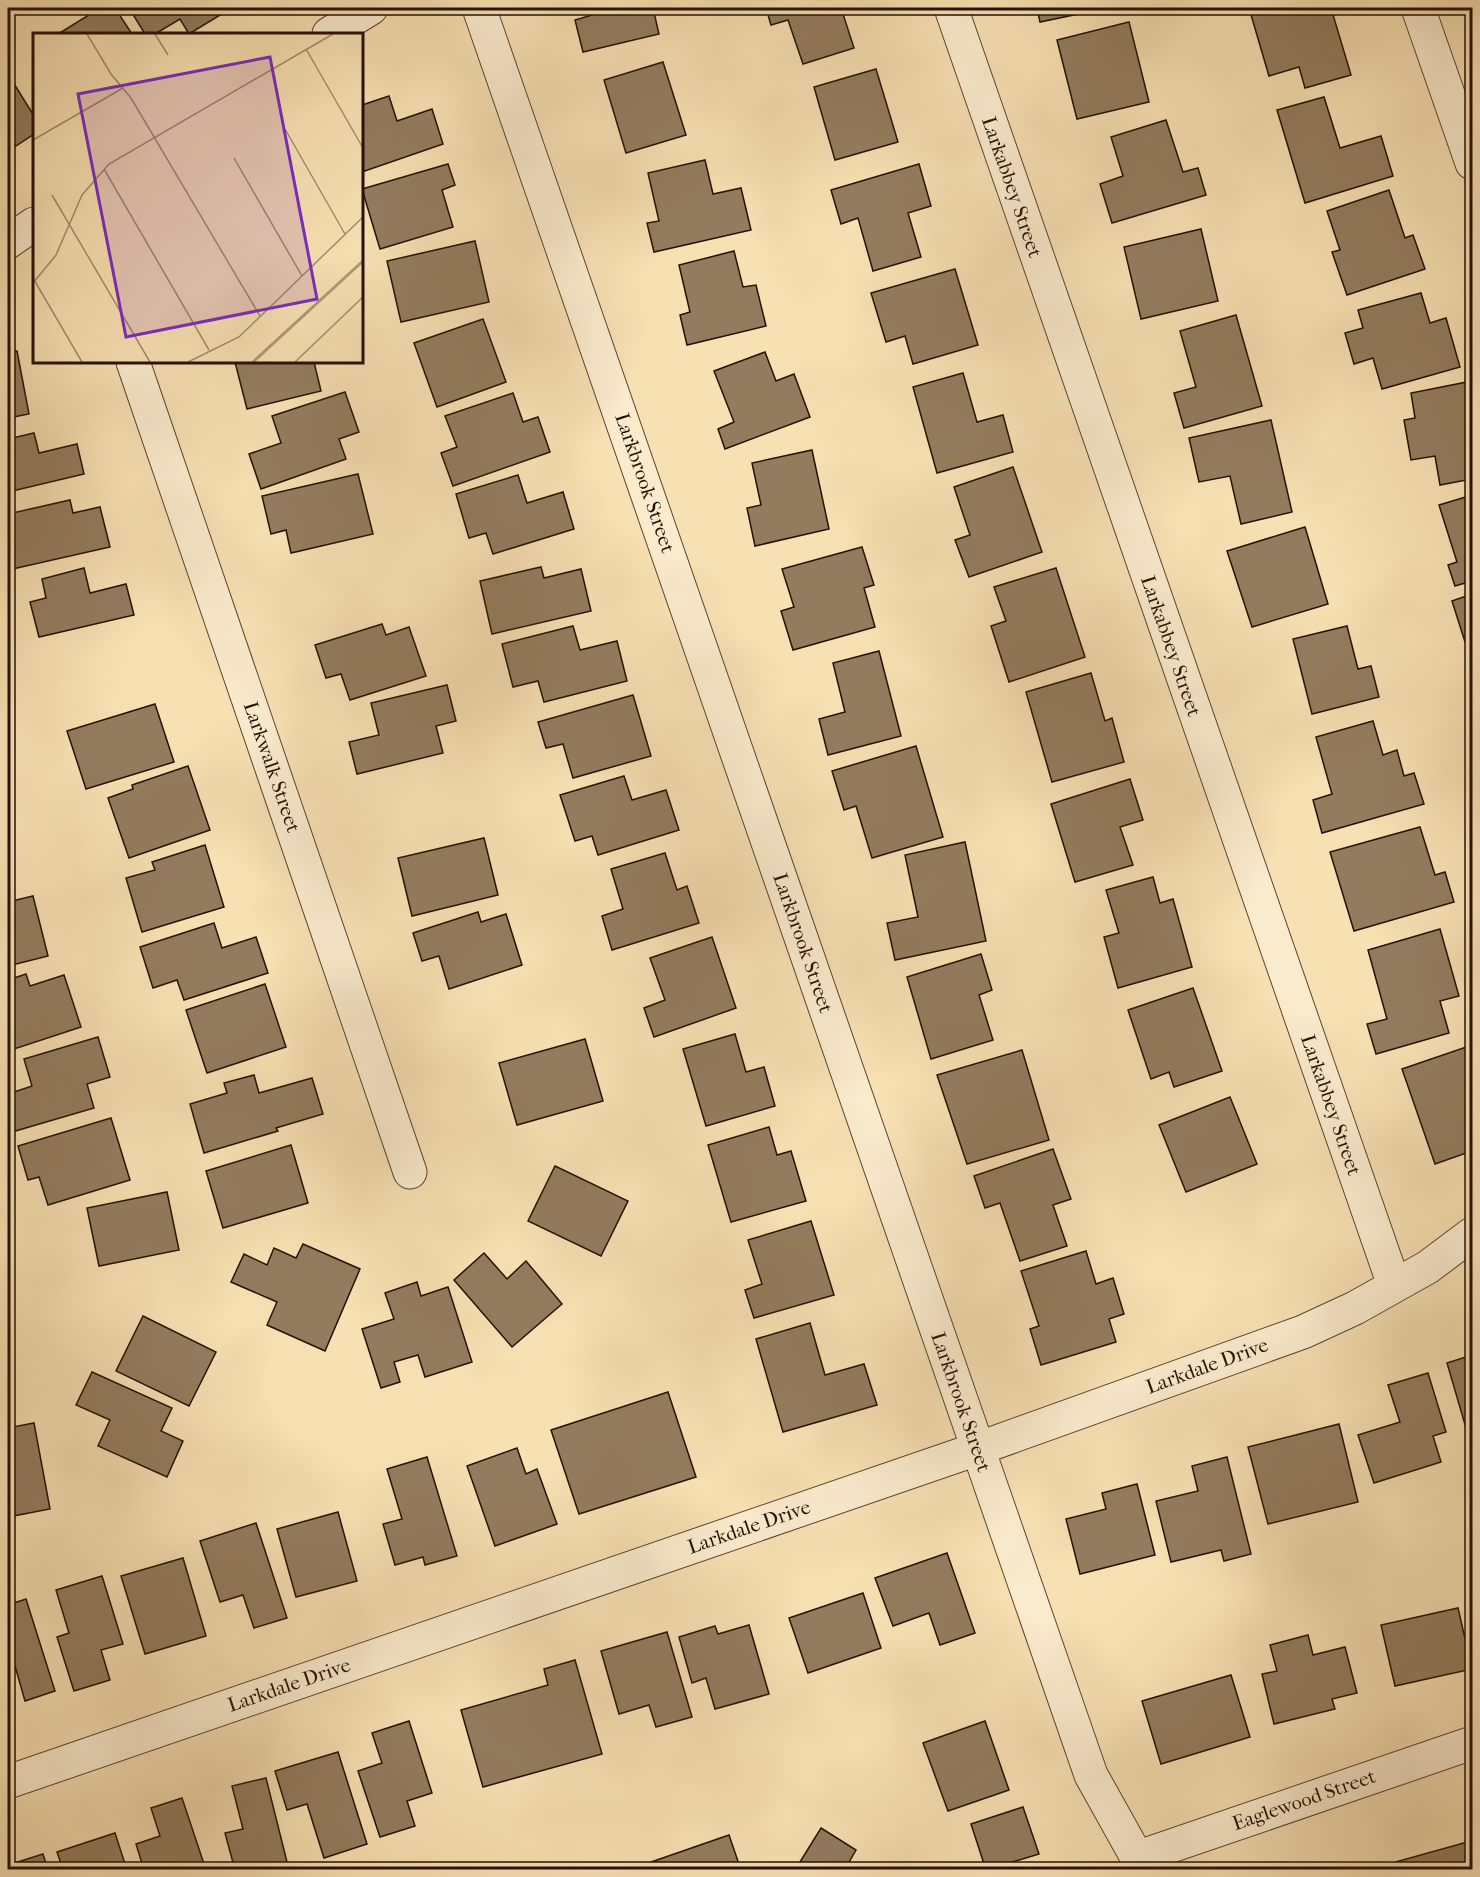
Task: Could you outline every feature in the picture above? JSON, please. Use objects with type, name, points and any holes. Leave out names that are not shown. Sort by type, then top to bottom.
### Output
[{"type":"street","points":[[331,33],[371,8]]},
{"type":"street","name":"Larkbrook Street","points":[[479,8],[1091,1775],[1140,1864]]},
{"type":"street","name":"Larkabbey Street","points":[[951,8],[1394,1285]]},
{"type":"street","points":[[1418,8],[1473,163]]},
{"type":"street","points":[[8,242],[33,225]]},
{"type":"street","name":"Larkwalk Street","points":[[133,363],[410,1172]]},
{"type":"street","name":"Larkdale Drive","points":[[8,1782],[977,1449],[1303,1332],[1355,1308],[1428,1266],[1473,1234]]},
{"type":"street","name":"Eaglewood Street","points":[[1140,1864],[1473,1743]]},
{"type":"building","points":[[100,8],[115,8],[131,33],[60,33]]},
{"type":"building","points":[[129,8],[222,8],[225,12],[191,33],[180,19],[157,33],[144,33]]},
{"type":"building","points":[[590,8],[653,8],[659,34],[583,52],[575,20],[592,15]]},
{"type":"building","points":[[766,8],[863,8],[843,14],[854,48],[803,64],[788,20],[771,25]]},
{"type":"building","points":[[1037,8],[1107,8],[1040,22]]},
{"type":"building","points":[[1249,8],[1331,8],[1351,75],[1305,88],[1299,67],[1269,76]]},
{"type":"building","points":[[1129,22],[1149,102],[1077,119],[1057,40]]},
{"type":"building","points":[[663,62],[686,135],[626,153],[604,80]]},
{"type":"building","points":[[876,69],[898,142],[835,160],[814,87]]},
{"type":"building","points":[[8,74],[33,114],[33,135],[16,146],[8,132]]},
{"type":"building","points":[[389,96],[397,121],[432,109],[443,144],[363,172],[363,105]]},
{"type":"building","points":[[1324,97],[1340,148],[1381,136],[1393,176],[1305,203],[1277,110]]},
{"type":"building","points":[[1166,120],[1183,172],[1198,168],[1206,195],[1112,223],[1100,184],[1123,176],[1111,137]]},
{"type":"building","points":[[705,160],[713,194],[741,188],[751,230],[654,252],[647,223],[659,221],[648,173]]},
{"type":"building","points":[[448,164],[455,185],[442,190],[453,227],[380,249],[363,189]]},
{"type":"building","points":[[919,164],[931,206],[908,213],[921,257],[873,271],[858,218],[841,224],[831,190]]},
{"type":"building","points":[[1389,190],[1405,238],[1413,235],[1425,269],[1347,295],[1332,252],[1340,250],[1327,211]]},
{"type":"building","points":[[1201,229],[1218,301],[1141,319],[1124,247]]},
{"type":"building","points":[[475,241],[489,302],[401,322],[387,261]]},
{"type":"building","points":[[734,251],[743,287],[756,285],[766,326],[687,345],[680,315],[690,312],[679,265]]},
{"type":"building","points":[[955,269],[978,345],[913,364],[905,336],[886,342],[871,293]]},
{"type":"building","points":[[1421,293],[1430,323],[1446,318],[1460,367],[1382,389],[1373,358],[1354,364],[1345,333],[1363,328],[1358,310]]},
{"type":"building","points":[[1236,315],[1262,406],[1184,428],[1174,393],[1196,387],[1180,331]]},
{"type":"building","points":[[483,319],[506,382],[437,407],[414,343]]},
{"type":"building","points":[[17,351],[29,414],[8,418],[8,352]]},
{"type":"building","points":[[765,352],[776,381],[794,374],[810,417],[725,449],[718,429],[734,422],[714,371]]},
{"type":"building","points":[[235,363],[314,363],[321,391],[247,409]]},
{"type":"building","points":[[963,373],[977,422],[1003,415],[1013,452],[937,473],[913,387]]},
{"type":"building","points":[[1467,382],[1472,414],[1472,479],[1440,485],[1435,456],[1411,460],[1404,420],[1415,418],[1411,393]]},
{"type":"building","points":[[345,392],[359,432],[339,439],[346,459],[261,489],[249,454],[281,443],[272,416]]},
{"type":"building","points":[[513,393],[523,422],[538,417],[550,452],[453,486],[441,453],[457,447],[445,416]]},
{"type":"building","points":[[1271,420],[1292,512],[1241,524],[1230,476],[1199,482],[1189,438]]},
{"type":"building","points":[[34,433],[39,453],[77,444],[84,474],[8,492],[8,439]]},
{"type":"building","points":[[812,450],[829,529],[755,546],[747,508],[761,505],[752,463]]},
{"type":"building","points":[[1013,467],[1042,552],[969,577],[955,540],[970,535],[954,487]]},
{"type":"building","points":[[358,474],[373,534],[291,553],[286,530],[271,534],[262,496]]},
{"type":"building","points":[[518,475],[527,503],[563,492],[574,529],[493,554],[486,533],[469,538],[456,494]]},
{"type":"building","points":[[1472,495],[1472,581],[1455,586],[1448,565],[1457,562],[1439,505]]},
{"type":"building","points":[[70,500],[73,513],[100,507],[110,547],[8,570],[8,514]]},
{"type":"building","points":[[1305,527],[1328,604],[1252,627],[1227,551]]},
{"type":"building","points":[[862,547],[874,585],[864,588],[875,627],[793,650],[781,611],[794,607],[782,569]]},
{"type":"building","points":[[541,567],[544,578],[581,569],[591,611],[492,634],[480,581]]},
{"type":"building","points":[[84,568],[90,593],[126,584],[134,615],[39,637],[30,602],[46,598],[42,579]]},
{"type":"building","points":[[1056,568],[1085,657],[1009,682],[991,626],[1006,621],[994,587]]},
{"type":"building","points":[[1472,594],[1472,639],[1465,642],[1452,601]]},
{"type":"building","points":[[382,624],[386,635],[409,627],[426,676],[350,700],[341,674],[326,678],[315,645]]},
{"type":"building","points":[[573,626],[580,650],[617,641],[627,681],[544,702],[538,681],[513,687],[502,644]]},
{"type":"building","points":[[1347,626],[1358,669],[1371,666],[1379,697],[1312,714],[1293,639]]},
{"type":"building","points":[[879,651],[901,736],[828,755],[819,719],[845,712],[833,663]]},
{"type":"building","points":[[1091,673],[1105,721],[1112,718],[1124,762],[1052,782],[1026,692]]},
{"type":"building","points":[[447,685],[456,721],[436,726],[443,753],[357,774],[349,742],[379,735],[371,703]]},
{"type":"building","points":[[633,695],[651,756],[573,778],[563,744],[546,748],[538,722]]},
{"type":"building","points":[[155,704],[174,762],[86,789],[67,731]]},
{"type":"building","points":[[1373,721],[1383,755],[1397,750],[1404,776],[1414,773],[1424,804],[1322,833],[1313,800],[1332,794],[1316,737]]},
{"type":"building","points":[[916,746],[943,837],[872,858],[856,806],[844,810],[832,771]]},
{"type":"building","points":[[188,766],[210,830],[129,858],[108,798],[133,789],[132,785]]},
{"type":"building","points":[[624,776],[632,800],[666,790],[679,830],[598,855],[592,836],[575,841],[560,795]]},
{"type":"building","points":[[1130,779],[1143,820],[1120,827],[1133,865],[1075,882],[1051,804]]},
{"type":"building","points":[[1420,827],[1435,875],[1445,872],[1454,902],[1354,931],[1330,852]]},
{"type":"building","points":[[484,838],[498,895],[412,916],[398,858]]},
{"type":"building","points":[[965,842],[986,941],[895,960],[887,923],[918,917],[905,855]]},
{"type":"building","points":[[205,845],[224,907],[142,932],[126,878],[155,870],[152,862]]},
{"type":"building","points":[[665,853],[677,890],[687,886],[699,923],[612,950],[602,916],[623,909],[611,869]]},
{"type":"building","points":[[1153,877],[1160,903],[1173,899],[1192,967],[1118,988],[1104,937],[1119,933],[1106,890]]},
{"type":"building","points":[[33,896],[48,956],[8,966],[8,902]]},
{"type":"building","points":[[478,912],[481,922],[506,914],[522,965],[449,989],[439,956],[422,961],[413,933]]},
{"type":"building","points":[[214,923],[222,948],[256,937],[268,973],[184,1000],[177,980],[153,988],[140,947]]},
{"type":"building","points":[[1440,929],[1459,996],[1440,1001],[1449,1033],[1376,1054],[1367,1024],[1387,1019],[1368,950]]},
{"type":"building","points":[[712,937],[736,1008],[654,1037],[644,1008],[665,1000],[650,958]]},
{"type":"building","points":[[981,954],[992,990],[979,995],[993,1040],[931,1059],[907,977]]},
{"type":"building","points":[[26,974],[30,986],[64,975],[81,1027],[8,1051],[8,980]]},
{"type":"building","points":[[265,984],[286,1047],[207,1073],[186,1010]]},
{"type":"building","points":[[1193,988],[1222,1071],[1174,1087],[1169,1072],[1151,1079],[1128,1010]]},
{"type":"building","points":[[735,1034],[746,1072],[764,1067],[775,1106],[706,1126],[683,1049]]},
{"type":"building","points":[[98,1037],[110,1077],[87,1084],[94,1108],[12,1132],[8,1119],[8,1094],[32,1086],[24,1059]]},
{"type":"building","points":[[585,1039],[603,1101],[517,1125],[499,1063]]},
{"type":"building","points":[[1472,1045],[1472,1151],[1435,1164],[1402,1069]]},
{"type":"building","points":[[1022,1050],[1049,1140],[967,1164],[937,1075]]},
{"type":"building","points":[[254,1075],[259,1093],[312,1078],[323,1114],[276,1128],[278,1131],[204,1153],[190,1104],[227,1093],[224,1083]]},
{"type":"building","points":[[1230,1097],[1257,1164],[1186,1192],[1159,1125]]},
{"type":"building","points":[[111,1118],[130,1180],[48,1205],[39,1177],[28,1180],[18,1146]]},
{"type":"building","points":[[769,1127],[777,1155],[791,1151],[806,1201],[731,1222],[708,1145]]},
{"type":"building","points":[[291,1145],[308,1203],[223,1228],[206,1171]]},
{"type":"building","points":[[1053,1149],[1071,1199],[1053,1205],[1067,1246],[1020,1261],[1000,1203],[985,1208],[974,1176]]},
{"type":"building","points":[[555,1166],[628,1201],[601,1256],[528,1221]]},
{"type":"building","points":[[167,1192],[179,1250],[99,1266],[87,1208]]},
{"type":"building","points":[[811,1221],[834,1295],[754,1318],[745,1290],[762,1284],[748,1240]]},
{"type":"building","points":[[303,1244],[360,1269],[325,1351],[267,1325],[277,1302],[231,1282],[244,1254],[267,1265],[274,1248],[296,1258]]},
{"type":"building","points":[[1086,1251],[1096,1284],[1113,1278],[1124,1314],[1109,1319],[1116,1342],[1041,1365],[1030,1329],[1039,1326],[1021,1271]]},
{"type":"building","points":[[484,1253],[507,1279],[526,1261],[562,1304],[512,1347],[454,1280]]},
{"type":"building","points":[[417,1282],[421,1296],[448,1287],[472,1362],[425,1377],[418,1355],[394,1362],[400,1382],[381,1388],[362,1329],[394,1319],[385,1293]]},
{"type":"building","points":[[143,1316],[216,1352],[189,1406],[116,1371]]},
{"type":"building","points":[[810,1323],[825,1375],[864,1364],[877,1405],[783,1432],[756,1339]]},
{"type":"building","points":[[1472,1355],[1472,1426],[1466,1428],[1447,1363]]},
{"type":"building","points":[[92,1372],[172,1408],[161,1431],[183,1441],[167,1477],[98,1446],[110,1420],[76,1405]]},
{"type":"building","points":[[1428,1373],[1446,1432],[1433,1436],[1441,1462],[1374,1483],[1358,1435],[1400,1422],[1388,1385]]},
{"type":"building","points":[[668,1392],[696,1477],[579,1514],[551,1430]]},
{"type":"building","points":[[34,1423],[50,1509],[8,1517],[8,1428]]},
{"type":"building","points":[[1339,1424],[1358,1502],[1268,1524],[1248,1447]]},
{"type":"building","points":[[517,1448],[526,1474],[537,1469],[557,1524],[495,1546],[467,1466]]},
{"type":"building","points":[[427,1457],[457,1556],[425,1565],[423,1557],[395,1565],[383,1524],[402,1519],[387,1469]]},
{"type":"building","points":[[1227,1457],[1251,1554],[1224,1561],[1221,1550],[1171,1562],[1156,1501],[1198,1491],[1192,1466]]},
{"type":"building","points":[[1137,1484],[1155,1555],[1080,1574],[1066,1519],[1106,1509],[1102,1493]]},
{"type":"building","points":[[338,1512],[357,1581],[296,1597],[277,1529]]},
{"type":"building","points":[[256,1523],[287,1618],[254,1628],[243,1595],[220,1602],[200,1541]]},
{"type":"building","points":[[947,1553],[975,1633],[940,1645],[929,1613],[893,1626],[875,1578]]},
{"type":"building","points":[[183,1558],[206,1636],[145,1654],[121,1576]]},
{"type":"building","points":[[102,1576],[123,1644],[101,1650],[110,1680],[74,1691],[57,1637],[69,1633],[56,1590]]},
{"type":"building","points":[[863,1593],[881,1648],[808,1673],[789,1618]]},
{"type":"building","points":[[26,1599],[55,1691],[25,1701],[15,1666],[8,1669],[8,1605]]},
{"type":"building","points":[[1458,1608],[1472,1669],[1395,1686],[1381,1625]]},
{"type":"building","points":[[749,1625],[769,1694],[715,1709],[706,1678],[692,1683],[679,1637],[715,1626],[718,1634]]},
{"type":"building","points":[[667,1632],[692,1717],[656,1727],[649,1705],[619,1714],[601,1651]]},
{"type":"building","points":[[1308,1635],[1313,1655],[1345,1647],[1357,1693],[1332,1699],[1335,1709],[1274,1724],[1262,1674],[1277,1671],[1270,1645]]},
{"type":"building","points":[[575,1660],[602,1754],[483,1787],[461,1710],[548,1685],[544,1669]]},
{"type":"building","points":[[1231,1675],[1250,1737],[1161,1764],[1142,1701]]},
{"type":"building","points":[[409,1721],[432,1793],[407,1801],[415,1826],[380,1837],[358,1771],[382,1763],[372,1733]]},
{"type":"building","points":[[985,1721],[1009,1790],[948,1811],[923,1743]]},
{"type":"building","points":[[338,1752],[367,1844],[324,1858],[307,1804],[287,1810],[275,1771]]},
{"type":"building","points":[[266,1778],[289,1870],[235,1870],[225,1833],[243,1829],[232,1786]]},
{"type":"building","points":[[182,1798],[206,1870],[144,1870],[136,1844],[160,1836],[151,1808]]},
{"type":"building","points":[[1023,1807],[1039,1854],[986,1870],[971,1824]]},
{"type":"building","points":[[821,1828],[856,1850],[848,1864],[857,1870],[795,1870]]},
{"type":"building","points":[[115,1833],[127,1870],[63,1870],[57,1852]]},
{"type":"building","points":[[729,1835],[741,1870],[653,1870],[651,1862]]},
{"type":"building","points":[[1471,1841],[1472,1870],[1382,1870],[1381,1866]]},
{"type":"building","points":[[43,1854],[48,1870],[8,1870],[8,1865]]}]
